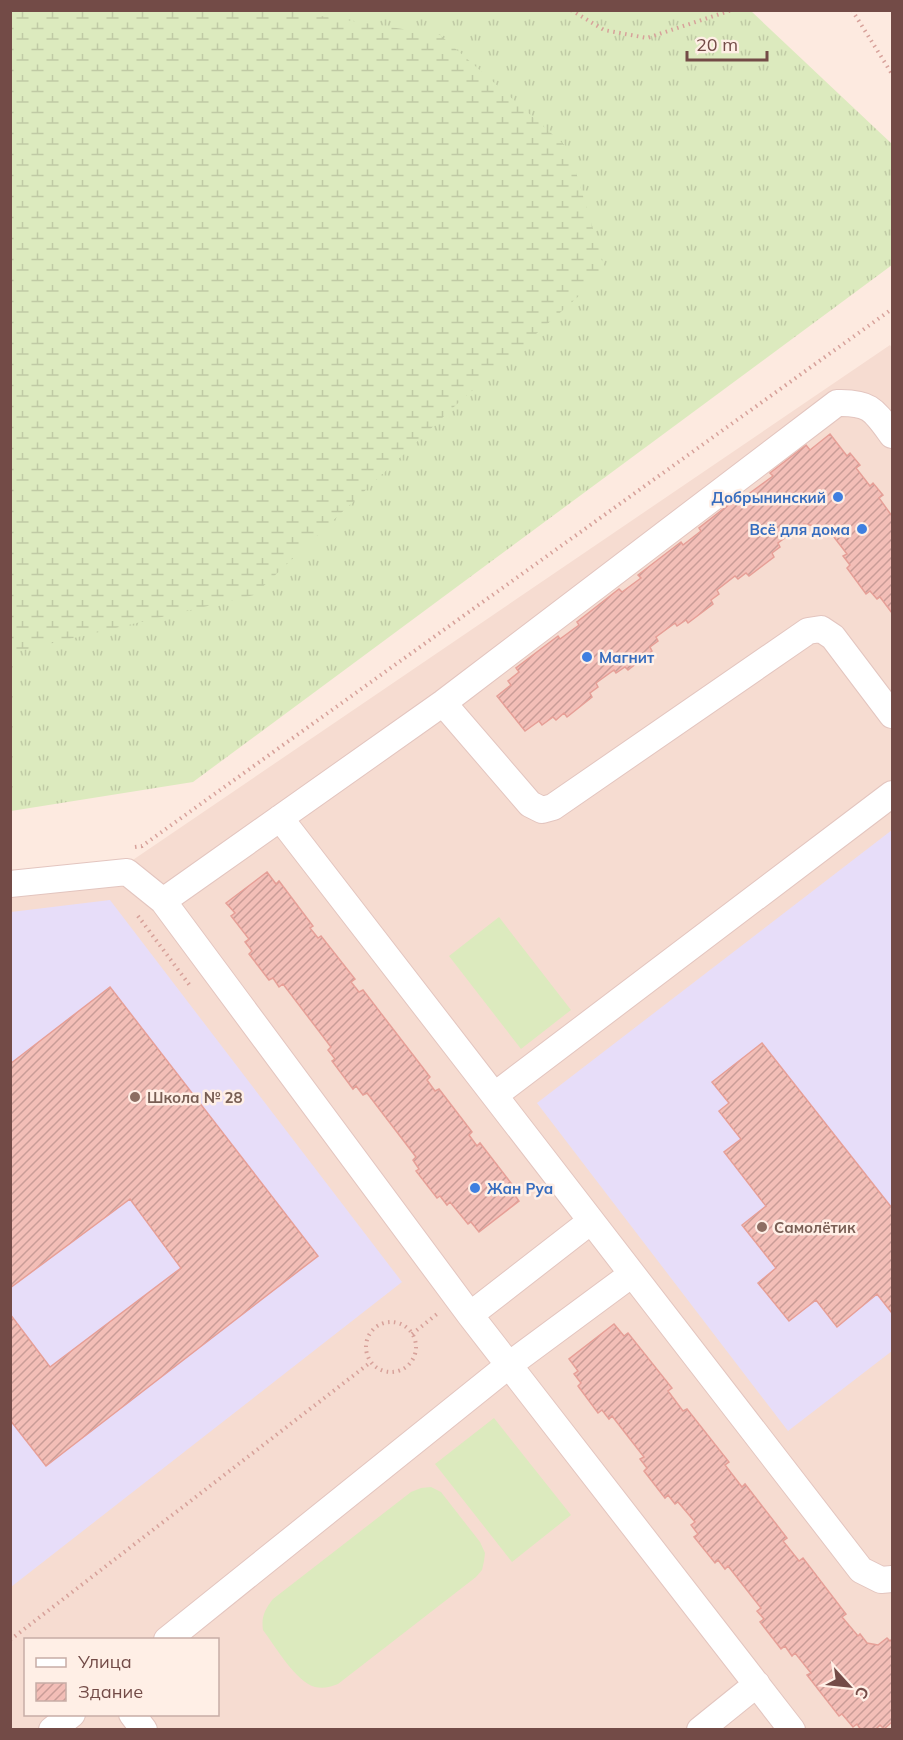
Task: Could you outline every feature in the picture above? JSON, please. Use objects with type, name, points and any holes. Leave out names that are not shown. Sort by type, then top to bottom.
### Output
[{"type":"street","points":[[163,901],[443,703],[837,403],[859,402],[878,415],[892,435]]},
{"type":"street","points":[[443,703],[530,804],[542,810],[553,807],[808,631],[821,629],[833,637],[892,715]]},
{"type":"street","points":[[495,1095],[892,794]]},
{"type":"street","points":[[280,818],[861,1570],[881,1580],[892,1579]]},
{"type":"street","points":[[10,884],[127,873],[163,901],[464,1306],[792,1730]]},
{"type":"street","points":[[464,1306],[591,1221]]},
{"type":"street","points":[[169,1638],[509,1365],[632,1274]]},
{"type":"street","points":[[700,1730],[757,1684]]},
{"type":"street","points":[[52,1730],[70,1716]]},
{"type":"street","points":[[134,1716],[144,1730]]},
{"type":"path","points":[[571,10],[604,30],[647,38],[732,10]]},
{"type":"path","points":[[852,10],[892,74]]},
{"type":"path","points":[[142,846],[892,309]]},
{"type":"path","points":[[133,910],[196,994]]},
{"type":"path","points":[[412,1334],[464,1306]]},
{"type":"path","points":[[394,1323],[402,1325],[412,1334],[416,1343],[416,1352],[408,1366],[393,1372],[377,1368],[371,1362],[366,1346],[372,1331],[378,1326],[394,1323]]},
{"type":"path","points":[[10,1640],[371,1362]]},
{"type":"shaded area","points":[[890,345],[892,348],[892,1729],[11,1729],[10,870],[121,868]]},
{"type":"shaded area","name":"Самолётик","points":[[892,830],[892,1351],[788,1431],[537,1103]]},
{"type":"shaded area","name":"Школа № 28","points":[[110,900],[402,1282],[11,1587],[11,912]]},
{"type":"green space","points":[[10,11],[290,11],[440,35],[569,149],[606,272],[457,404],[254,595],[11,653]]},
{"type":"green space","points":[[11,11],[751,11],[892,144],[892,265],[193,782],[11,811]]},
{"type":"green space","points":[[499,917],[571,1010],[521,1049],[449,956]]},
{"type":"green space","points":[[494,1418],[571,1515],[512,1562],[435,1464]]},
{"type":"green space","points":[[431,1487],[441,1492],[480,1542],[485,1553],[482,1570],[338,1684],[321,1688],[308,1684],[286,1663],[263,1630],[263,1617],[268,1606],[273,1599],[411,1492]]},
{"type":"building","points":[[830,434],[847,456],[850,453],[860,465],[856,468],[870,486],[873,483],[883,495],[879,498],[892,516],[892,613],[880,597],[877,599],[870,591],[866,594],[847,568],[850,565],[843,556],[847,554],[827,528],[804,524],[778,543],[780,547],[772,553],[774,557],[749,576],[746,573],[738,579],[735,576],[717,590],[719,594],[711,600],[713,604],[688,623],[686,620],[677,626],[675,623],[656,637],[658,641],[650,647],[652,651],[628,670],[625,667],[616,673],[614,670],[596,683],[598,687],[590,693],[592,697],[567,717],[564,713],[556,720],[553,717],[542,725],[539,721],[525,731],[497,696],[511,685],[508,681],[519,672],[516,668],[558,636],[560,639],[579,625],[577,622],[619,589],[622,592],[641,578],[638,575],[681,542],[683,545],[701,531],[699,528],[741,495],[743,498],[773,476],[770,473],[806,445],[810,450]]},
{"type":"building","points":[[267,872],[276,884],[279,881],[313,926],[310,928],[318,938],[321,936],[355,979],[351,982],[359,992],[363,990],[430,1077],[427,1080],[435,1091],[439,1089],[472,1132],[469,1135],[477,1146],[480,1143],[514,1187],[511,1190],[519,1201],[479,1232],[471,1222],[468,1224],[450,1202],[447,1205],[440,1196],[437,1198],[416,1171],[419,1169],[413,1160],[416,1157],[367,1093],[363,1095],[356,1086],[353,1089],[332,1061],[335,1059],[328,1050],[331,1047],[283,984],[279,987],[273,978],[269,980],[249,954],[252,951],[245,942],[249,939],[231,916],[235,913],[226,903]]},
{"type":"building","points":[[110,987],[318,1256],[46,1466],[10,1420],[10,1314],[50,1367],[181,1268],[130,1199],[10,1288],[10,1064]]},
{"type":"building","points":[[762,1043],[892,1208],[892,1313],[877,1294],[837,1327],[816,1300],[789,1321],[758,1283],[776,1268],[742,1225],[766,1206],[724,1152],[741,1139],[719,1111],[729,1103],[712,1082]]},
{"type":"building","points":[[614,1324],[624,1336],[628,1333],[672,1388],[668,1391],[683,1411],[687,1409],[729,1462],[725,1465],[742,1487],[745,1484],[787,1538],[783,1541],[799,1561],[803,1558],[846,1614],[842,1617],[858,1636],[860,1634],[867,1643],[878,1645],[887,1638],[890,1641],[892,1639],[892,1722],[884,1729],[880,1725],[875,1730],[861,1730],[857,1724],[853,1727],[842,1714],[839,1716],[807,1675],[811,1673],[795,1653],[792,1656],[785,1646],[781,1649],[760,1622],[764,1619],[757,1611],[761,1608],[728,1566],[725,1569],[718,1560],[715,1563],[694,1537],[698,1534],[691,1525],[695,1522],[678,1502],[675,1504],[668,1495],[665,1498],[644,1471],[647,1468],[640,1459],[644,1457],[612,1416],[609,1419],[602,1410],[598,1413],[578,1386],[581,1383],[574,1374],[578,1371],[569,1359]]},
{"type":"place","name":"Добрынинский","points":[[838,497]]},
{"type":"place","name":"Всё для дома","points":[[862,529]]},
{"type":"place","name":"Магнит","points":[[587,657]]},
{"type":"place","name":"Школа № 28","points":[[135,1097]]},
{"type":"place","name":"Жан Руа","points":[[475,1188]]},
{"type":"place","name":"Самолётик","points":[[762,1227]]}]
